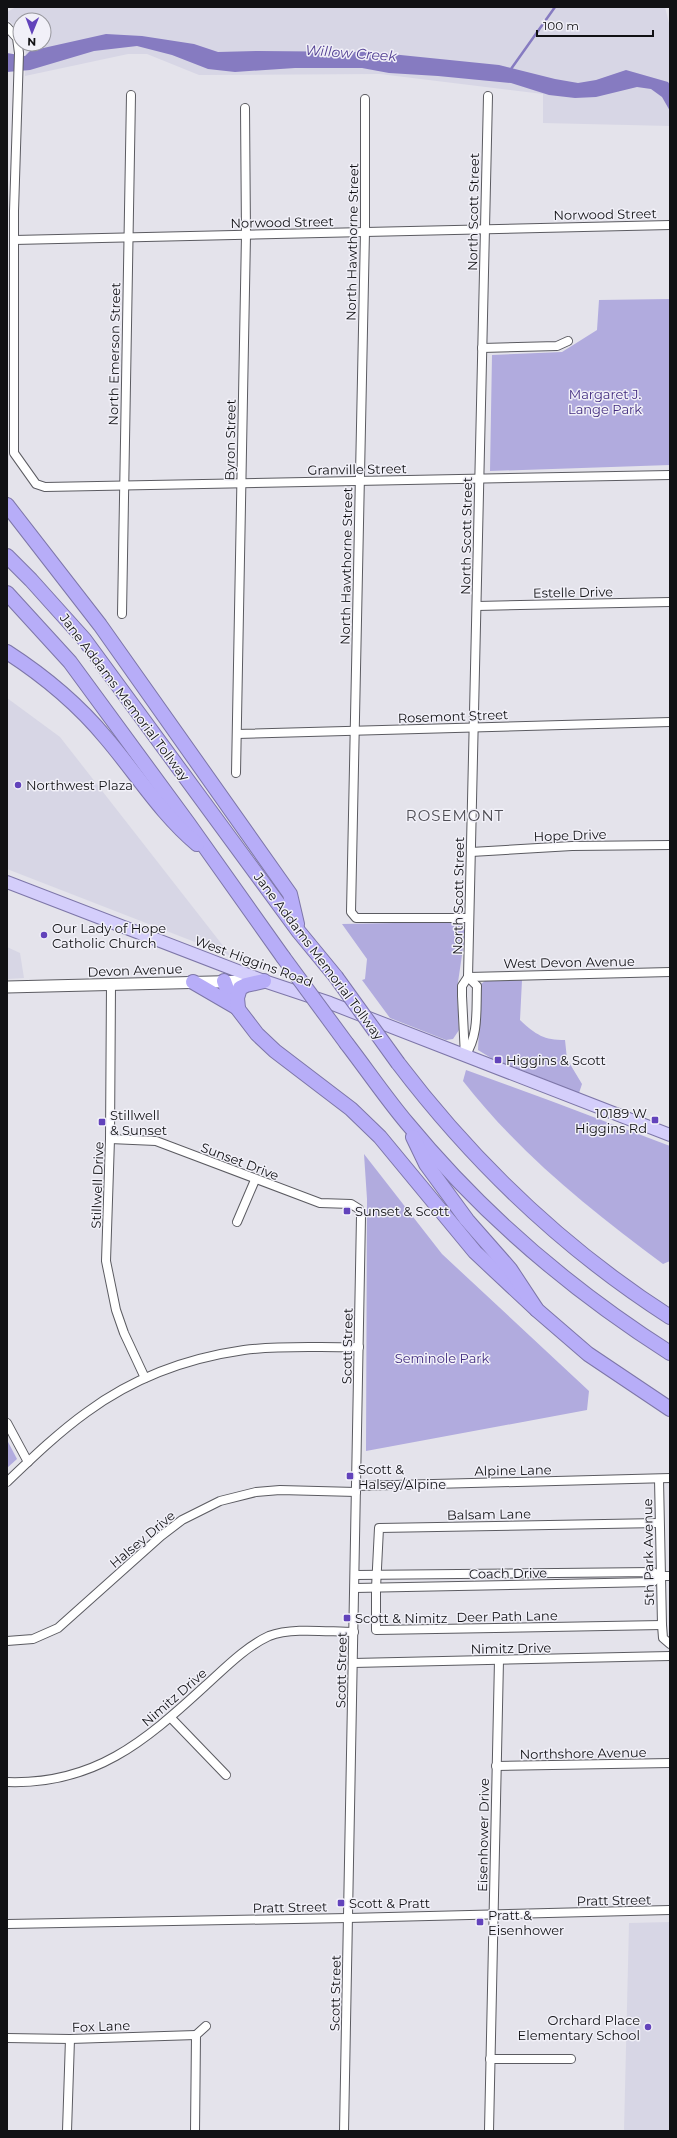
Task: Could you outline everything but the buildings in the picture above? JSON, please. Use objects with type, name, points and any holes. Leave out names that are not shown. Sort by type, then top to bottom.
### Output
[{"type":"highway","points":[[7,498],[11,510],[100,625],[290,894],[299,932]]},
{"type":"highway","name":"Jane Addams Memorial Tollway","points":[[7,556],[36,585],[84,639],[299,932],[336,977],[398,1063],[440,1116],[486,1167],[536,1216],[612,1277],[670,1317]]},
{"type":"highway","name":"Jane Addams Memorial Tollway","points":[[7,593],[70,662],[283,957],[407,1122],[470,1193],[529,1248],[599,1306],[670,1353]]},
{"type":"highway","points":[[7,652],[46,679],[80,709],[106,738],[178,828],[212,857]]},
{"type":"highway","points":[[224,981],[231,1000],[257,1034],[275,1051],[327,1089],[380,1137],[475,1252],[537,1310]]},
{"type":"highway","points":[[238,1008],[237,998],[240,988],[264,981]]},
{"type":"highway","points":[[193,982],[238,1008]]},
{"type":"highway","name":"Jane Addams Memorial Tollway","points":[[407,1122],[426,1164],[467,1220],[510,1269],[537,1310],[588,1354],[670,1409]]},
{"type":"main road","name":"West Higgins Road","points":[[7,882],[264,981],[330,1003],[670,1136]]},
{"type":"main road","points":[[221,964],[224,981]]},
{"type":"main road","name":"Devon Avenue","points":[[7,987],[264,981]]},
{"type":"street","points":[[7,27],[17,38],[19,53],[14,240]]},
{"type":"street","name":"North Emerson Street","points":[[122,614],[123,485],[131,95]]},
{"type":"street","name":"North Scott Street","points":[[465,1056],[462,986],[468,977],[488,96]]},
{"type":"street","name":"North Hawthorne Street","points":[[365,99],[365,232],[351,912],[356,918],[469,918]]},
{"type":"street","name":"Byron Street","points":[[236,772],[246,234],[246,108]]},
{"type":"street","name":"Norwood Street","points":[[14,240],[670,225]]},
{"type":"street","name":"Granville Street","points":[[14,240],[14,453],[36,484],[45,487],[670,475]]},
{"type":"street","points":[[482,348],[557,346],[568,341]]},
{"type":"street","name":"Estelle Drive","points":[[477,606],[670,602]]},
{"type":"street","name":"Rosemont Street","points":[[237,734],[670,722]]},
{"type":"street","name":"Hope Drive","points":[[471,852],[572,846],[670,845]]},
{"type":"street","name":"West Devon Avenue","points":[[468,977],[670,972]]},
{"type":"street","name":"North Scott Street","points":[[465,1056],[473,1044],[475,1026],[476,986],[468,977]]},
{"type":"street","name":"Stillwell Drive","points":[[111,985],[110,1139],[106,1261],[116,1310],[124,1333],[145,1378]]},
{"type":"street","name":"Sunset Drive","points":[[110,1139],[156,1141],[255,1180],[320,1203],[351,1204],[359,1209]]},
{"type":"street","points":[[237,1222],[255,1180]]},
{"type":"street","name":"Scott Street","points":[[344,2131],[359,1347],[361,1216],[359,1209]]},
{"type":"street","points":[[7,1482],[28,1462],[87,1412],[145,1378],[176,1366],[244,1350],[359,1347]]},
{"type":"street","points":[[7,1424],[28,1462]]},
{"type":"street","name":"Alpine Lane","points":[[356,1489],[670,1478]]},
{"type":"street","name":"5th Park Avenue","points":[[659,1479],[662,1625]]},
{"type":"street","name":"Halsey Drive","points":[[7,1640],[33,1639],[58,1628],[161,1536],[182,1520],[220,1501],[256,1492],[280,1490],[356,1489]]},
{"type":"street","name":"Balsam Lane","points":[[376,1588],[380,1528],[659,1523]]},
{"type":"street","name":"Coach Drive","points":[[355,1575],[653,1572],[660,1576],[670,1576]]},
{"type":"street","name":"Coach Drive","points":[[354,1588],[653,1582],[660,1576]]},
{"type":"street","name":"Deer Path Lane","points":[[376,1588],[376,1630],[662,1625]]},
{"type":"street","points":[[662,1625],[668,1643]]},
{"type":"street","name":"Nimitz Drive","points":[[7,1782],[47,1780],[74,1775],[97,1766],[141,1742],[231,1663],[269,1637],[279,1633],[354,1632]]},
{"type":"street","name":"Nimitz Drive","points":[[353,1663],[670,1656]]},
{"type":"street","name":"Eisenhower Drive","points":[[489,2131],[499,1660]]},
{"type":"street","points":[[170,1718],[226,1775]]},
{"type":"street","name":"Northshore Avenue","points":[[496,1766],[670,1763]]},
{"type":"street","name":"Pratt Street","points":[[7,1924],[493,1915],[670,1910]]},
{"type":"street","points":[[195,2131],[196,2035],[206,2026]]},
{"type":"street","name":"Fox Lane","points":[[7,2038],[70,2039],[196,2035]]},
{"type":"street","points":[[67,2131],[70,2039]]},
{"type":"street","points":[[490,2059],[571,2059]]},
{"type":"shaded area","points":[[16,7],[665,7],[670,27],[670,126],[543,123],[543,94],[380,74],[199,75],[147,54],[128,54],[25,76],[26,52],[52,52],[52,12],[12,12],[12,24],[7,19],[7,12]]},
{"type":"shaded area","points":[[7,698],[60,737],[231,956],[7,869]]},
{"type":"shaded area","points":[[7,947],[20,953],[24,978],[7,979]]},
{"type":"shaded area","name":"Orchard Place Elementary School","points":[[670,1922],[670,2131],[624,2131],[629,1923]]},
{"type":"green space","name":"Margaret J. Lange Park","points":[[670,299],[670,465],[490,471],[492,355],[562,352],[597,330],[599,300]]},
{"type":"green space","points":[[461,922],[466,928],[457,989],[459,1030],[453,1039],[446,1040],[390,1018],[362,980],[365,979],[367,959],[342,924]]},
{"type":"green space","points":[[522,980],[520,1020],[541,1036],[551,1039],[565,1040],[567,1059],[582,1084],[579,1093],[491,1058],[478,1050],[481,984],[485,981]]},
{"type":"green space","points":[[466,1070],[670,1146],[670,1261],[663,1264],[636,1244],[582,1201],[532,1156],[485,1107],[463,1081]]},
{"type":"green space","name":"Seminole Park","points":[[364,1154],[442,1254],[589,1391],[587,1410],[366,1451],[367,1199]]},
{"type":"green space","points":[[7,1440],[17,1459],[7,1468]]},
{"type":"water","name":"Willow Creek","points":[[106,34],[142,36],[194,44],[218,52],[371,52],[499,65],[555,79],[578,83],[596,80],[626,70],[668,82],[670,85],[670,111],[662,97],[651,89],[637,87],[596,97],[575,98],[549,95],[511,83],[389,73],[362,68],[295,68],[235,72],[208,69],[172,55],[137,46],[94,51],[30,70],[7,72],[7,53],[25,56],[29,52],[52,52],[52,46]]},
{"type":"waterway","points":[[511,69],[555,7]]},
{"type":"place","name":"Northwest Plaza","points":[[18,785]]},
{"type":"place","name":"Our Lady of Hope Catholic Church","points":[[44,935]]},
{"type":"place","name":"Higgins & Scott","points":[[498,1060]]},
{"type":"place","name":"10189 W Higgins Rd","points":[[655,1120]]},
{"type":"place","name":"Stillwell & Sunset","points":[[102,1122]]},
{"type":"place","name":"Sunset & Scott","points":[[347,1211]]},
{"type":"place","name":"Scott & Halsey/Alpine","points":[[350,1476]]},
{"type":"place","name":"Scott & Nimitz","points":[[347,1618]]},
{"type":"place","name":"Scott & Pratt","points":[[341,1903]]},
{"type":"place","name":"Pratt & Eisenhower","points":[[480,1922]]},
{"type":"place","name":"Orchard Place Elementary School","points":[[648,2027]]},
{"type":"district","name":"ROSEMONT","points":[[455,815]]}]
